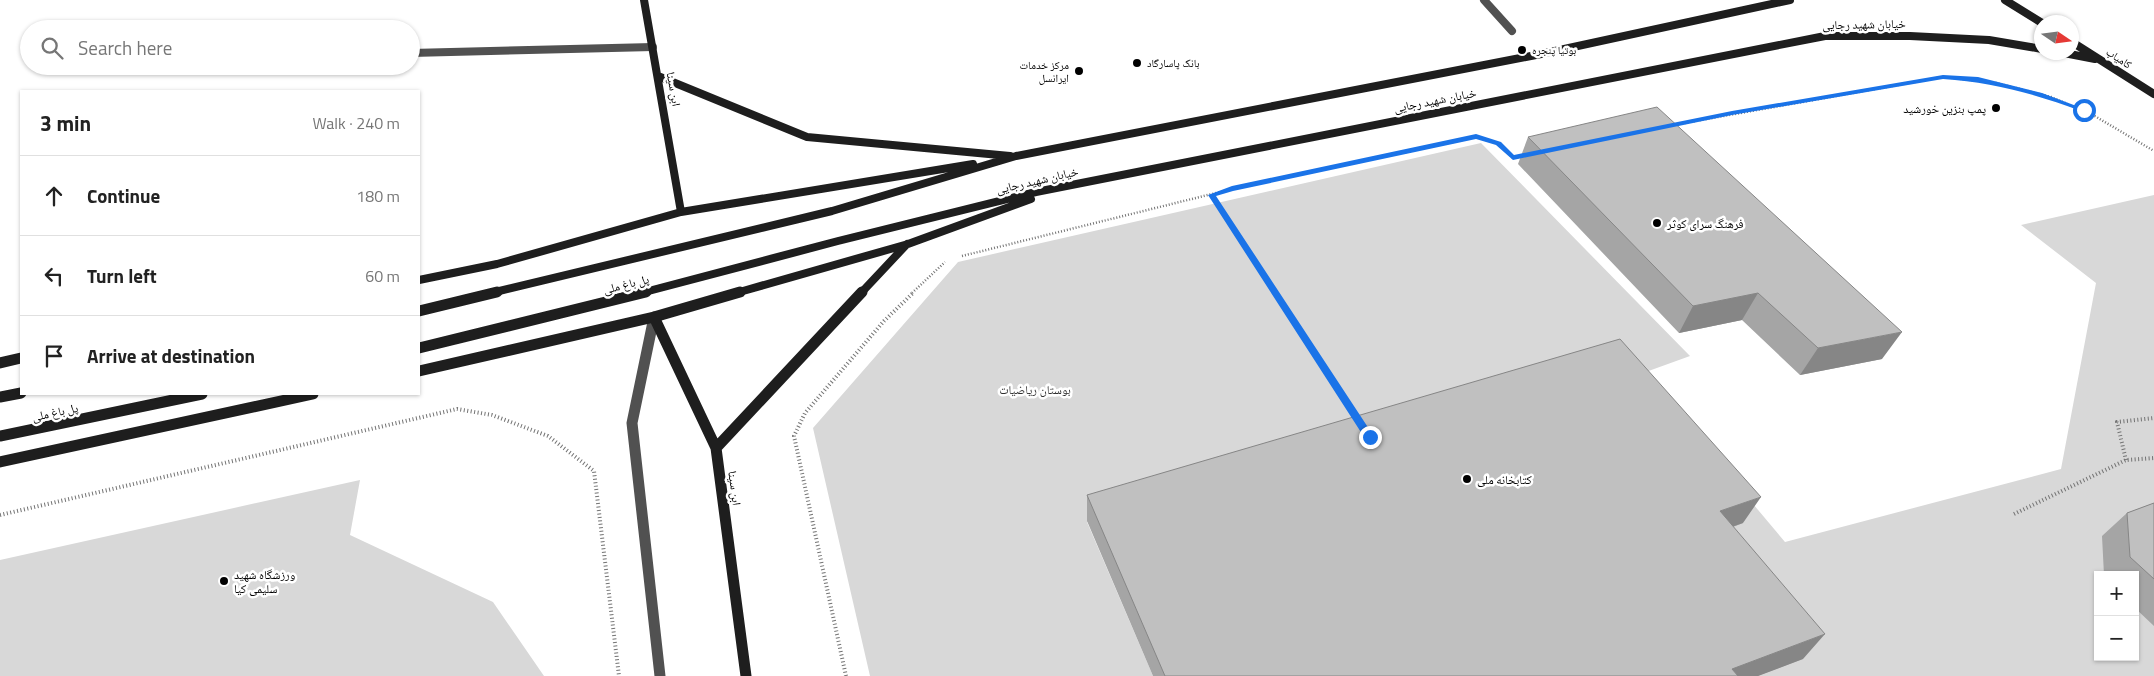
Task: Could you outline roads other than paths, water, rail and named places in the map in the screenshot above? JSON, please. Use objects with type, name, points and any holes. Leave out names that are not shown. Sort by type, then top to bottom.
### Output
[{"type":"main road","name":"ابن سینا","points":[[644,0],[681,212]]},
{"type":"main road","name":"خیابان شهید رجایی","points":[[832,211],[1016,156],[1540,54],[1790,0]]},
{"type":"main road","points":[[2005,0],[2034,18]]},
{"type":"main road","name":"خیابان شهید رجایی","points":[[838,241],[1070,185],[1824,36],[1910,36],[1988,40],[2034,48]]},
{"type":"main road","name":"کامیاب","points":[[2079,46],[2154,94]]},
{"type":"main road","points":[[2079,56],[2101,60]]},
{"type":"main road","points":[[658,76],[807,137],[1016,156]]},
{"type":"main road","points":[[420,280],[497,264],[681,212],[1016,156]]},
{"type":"main road","points":[[420,371],[654,317],[908,244],[1070,185]]},
{"type":"main road","name":"پل باغ ملی","points":[[420,311],[690,247],[832,211]]},
{"type":"main road","name":"پل باغ ملی","points":[[420,348],[692,281],[838,241]]},
{"type":"main road","points":[[716,448],[908,244]]},
{"type":"main road","name":"ابن سینا","points":[[654,317],[716,448],[746,676]]},
{"type":"main road","points":[[0,363],[20,358]]},
{"type":"main road","points":[[0,397],[20,393]]},
{"type":"main road","name":"پل باغ ملی","points":[[0,436],[197,395]]},
{"type":"main road","points":[[0,462],[308,395]]},
{"type":"street","points":[[1484,0],[1512,31]]},
{"type":"street","points":[[420,53],[653,47]]},
{"type":"street","points":[[654,317],[632,423],[660,676]]},
{"type":"place","name":"بوتیا پنجره","points":[[1522,50]]},
{"type":"place","name":"بانک پاسارگاد","points":[[1137,63]]},
{"type":"place","name":"مرکز خدمات ایرانسل","points":[[1079,71]]},
{"type":"place","name":"پمپ بنزین خورشید","points":[[1996,108]]},
{"type":"place","name":"فرهنگ سرای کوثر","points":[[1657,223]]},
{"type":"place","name":"کتابخانه ملی","points":[[1467,479]]},
{"type":"place","name":"ورزشگاه شهید سلیمی کیا","points":[[224,581]]},
{"type":"park label","name":"بوستان ریاضیات","points":[[1035,389]]}]
